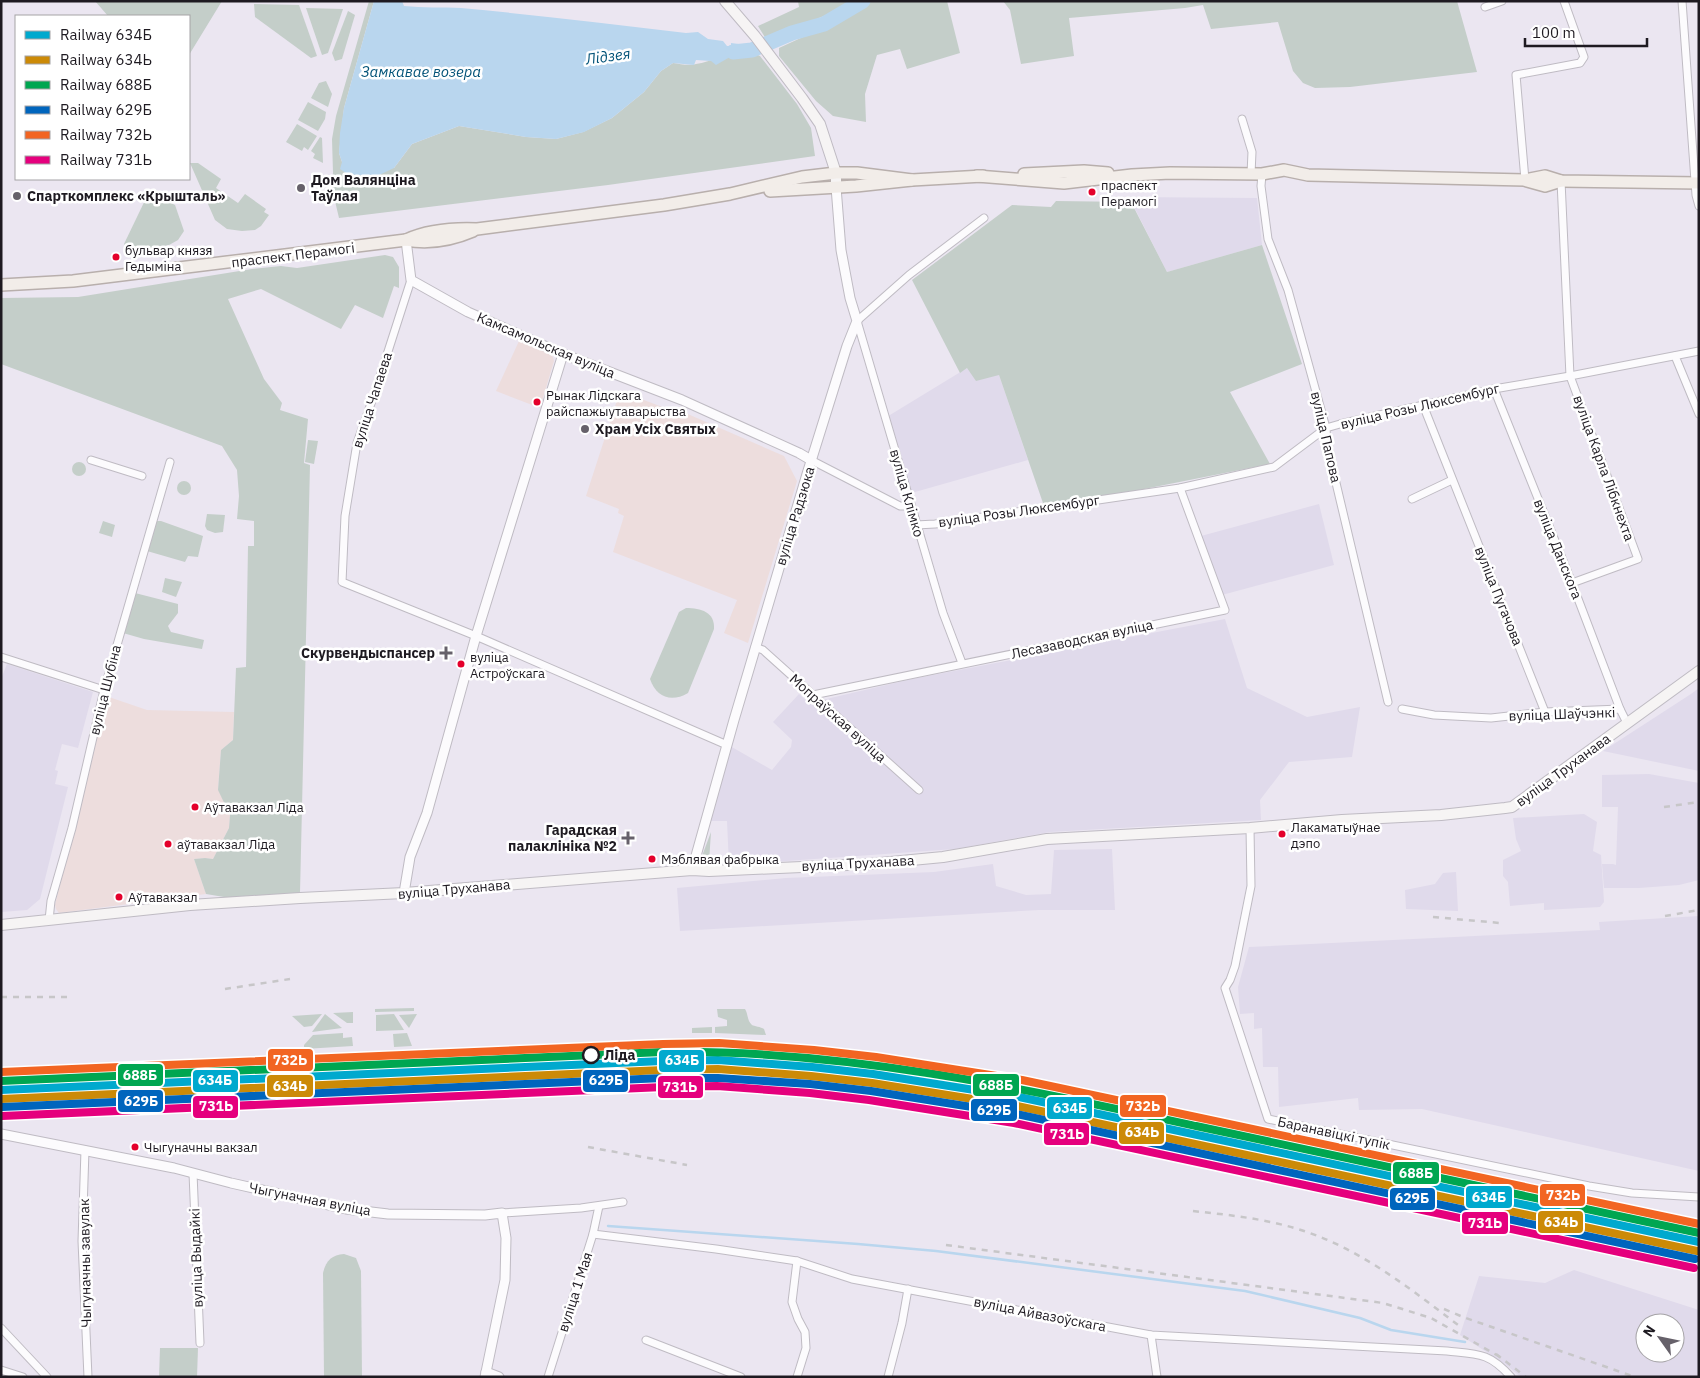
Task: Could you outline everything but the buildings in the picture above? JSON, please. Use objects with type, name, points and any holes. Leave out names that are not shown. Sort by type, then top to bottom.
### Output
[{"type":"main road","points":[[725,1],[755,36],[820,124],[836,172],[836,187]]},
{"type":"main road","name":"праспект Перамогі","points":[[730,194],[978,176],[1064,183],[1132,175],[1170,173],[1257,174],[1284,170],[1308,175],[1525,180],[1545,176],[1561,181],[1697,183]]},
{"type":"main road","name":"праспект Перамогі","points":[[1,285],[73,281],[406,240],[432,231],[459,228],[477,229],[730,194],[802,177],[836,172],[912,180]]},
{"type":"main road","name":"вуліца Шаўчэнкі","points":[[1627,723],[1699,671]]},
{"type":"main road","name":"вуліца Труханава","points":[[1,925],[190,905],[404,893],[692,870],[709,871],[870,864],[943,857],[1047,839],[1441,815],[1512,807],[1627,723]]},
{"type":"street","points":[[1485,7],[1502,1]]},
{"type":"street","points":[[1525,180],[1516,75],[1580,63],[1584,57],[1564,1]]},
{"type":"street","points":[[1682,1],[1699,206]]},
{"type":"street","name":"вуліца Папова","points":[[1242,119],[1261,186],[1268,239],[1288,290],[1326,428],[1327,445],[1388,702]]},
{"type":"street","name":"вуліца Карла Лібкнехта","points":[[1561,181],[1570,376],[1638,559],[1572,583]]},
{"type":"street","points":[[836,187],[841,250],[850,298],[857,321]]},
{"type":"street","name":"вуліца Радзюка","points":[[692,870],[755,647],[811,460],[847,346],[857,321],[909,275],[984,218]]},
{"type":"street","points":[[406,240],[411,280]]},
{"type":"street","name":"Камсамольская вуліца","points":[[411,280],[468,312],[563,354],[682,400],[799,453],[900,506],[911,506]]},
{"type":"street","name":"вуліца Чапаева","points":[[411,280],[374,395],[356,443],[345,516],[342,582],[476,636]]},
{"type":"street","name":"вуліца Клімко","points":[[857,321],[916,525],[943,613],[962,664]]},
{"type":"street","name":"вуліца Розы Люксембург","points":[[916,525],[935,524],[1180,488],[1274,467],[1326,428],[1494,389],[1699,351]]},
{"type":"street","points":[[404,893],[410,857],[427,812],[476,636],[563,354]]},
{"type":"street","points":[[1675,356],[1699,414]]},
{"type":"street","name":"вуліца Данскога","points":[[1494,389],[1572,583],[1620,709]]},
{"type":"street","name":"вуліца Пугачова","points":[[1423,405],[1545,712]]},
{"type":"street","points":[[91,460],[142,476]]},
{"type":"street","name":"вуліца Шубіна","points":[[49,920],[51,901],[72,828],[104,690],[170,462]]},
{"type":"street","points":[[1412,499],[1452,480]]},
{"type":"street","name":"Лесазаводская вуліца","points":[[813,696],[1225,610],[1180,488]]},
{"type":"street","points":[[476,636],[727,745]]},
{"type":"street","name":"Мопраўская вуліца","points":[[755,647],[763,650],[919,790]]},
{"type":"street","points":[[1,656],[104,690]]},
{"type":"street","name":"вуліца Шаўчэнкі","points":[[1402,709],[1434,715],[1491,718],[1545,712],[1620,709],[1627,723]]},
{"type":"street","name":"Баранавіцкі тупік","points":[[1250,828],[1251,886],[1236,966],[1224,988],[1268,1119],[1589,1186],[1632,1193],[1699,1198]]},
{"type":"street","name":"Чыгуначная вуліца","points":[[1,1134],[193,1173],[346,1209],[388,1214],[485,1214],[599,1206],[623,1202]]},
{"type":"street","name":"Чыгуначны завулак","points":[[85,1150],[82,1241],[88,1377]]},
{"type":"street","name":"вуліца Выдайкі","points":[[193,1173],[200,1343]]},
{"type":"street","name":"вуліца 1 Мая","points":[[548,1377],[593,1234],[599,1206]]},
{"type":"street","points":[[499,1377],[485,1374],[505,1280],[506,1238],[502,1213]]},
{"type":"street","name":"вуліца Айвазоўскага","points":[[593,1234],[796,1261],[852,1279],[1151,1335],[1475,1354],[1491,1358],[1502,1366],[1511,1377]]},
{"type":"street","points":[[796,1261],[792,1302],[805,1332],[806,1348],[797,1377]]},
{"type":"street","points":[[888,1377],[902,1323],[908,1290]]},
{"type":"street","points":[[1,1328],[47,1377]]},
{"type":"street","points":[[1151,1335],[1157,1377]]},
{"type":"street","points":[[646,1340],[741,1377]]},
{"type":"street","points":[[1,1370],[23,1377]]},
{"type":"shaded area","points":[[95,1],[222,1],[190,53],[190,15],[107,15]]},
{"type":"shaded area","points":[[369,1],[374,1],[344,108],[339,153],[342,162],[394,168],[412,144],[459,126],[526,137],[556,139],[583,132],[612,118],[644,92],[661,71],[673,63],[693,65],[745,52],[760,56],[797,104],[811,128],[815,156],[608,185],[339,218],[334,197],[319,201],[331,182],[333,173],[332,139],[336,116]]},
{"type":"shaded area","points":[[798,1],[850,1],[826,15],[773,38],[766,39],[758,26],[799,7]]},
{"type":"shaded area","points":[[872,1],[947,1],[960,53],[907,69],[900,49],[877,55],[865,94],[866,122],[833,116],[816,101],[779,56],[779,48],[831,24]]},
{"type":"shaded area","points":[[1003,1],[1457,1],[1477,72],[1350,87],[1315,88],[1303,83],[1293,71],[1278,22],[1211,29],[1203,5],[1069,18],[1074,56],[1021,64],[1010,10]]},
{"type":"shaded area","points":[[254,4],[299,5],[317,56],[311,58],[255,17]]},
{"type":"shaded area","points":[[306,8],[343,9],[328,53],[322,55]]},
{"type":"shaded area","points":[[348,11],[355,15],[342,59],[335,61],[332,53]]},
{"type":"shaded area","points":[[326,81],[332,94],[328,107],[311,98],[319,83]]},
{"type":"shaded area","points":[[308,102],[326,112],[325,119],[318,131],[298,120]]},
{"type":"shaded area","points":[[297,124],[317,136],[308,150],[304,147],[302,151],[286,142]]},
{"type":"shaded area","points":[[320,137],[322,138],[323,163],[313,158],[315,154],[311,151]]},
{"type":"shaded area","points":[[190,163],[198,163],[221,179],[216,188],[238,203],[245,194],[266,209],[264,212],[269,215],[261,226],[255,230],[242,231],[227,229],[215,220]]},
{"type":"shaded area","points":[[149,192],[175,205],[184,231],[178,240],[169,245],[129,252],[124,244]]},
{"type":"shaded area","points":[[1129,197],[1257,198],[1262,245],[1167,272]]},
{"type":"shaded area","points":[[1056,201],[1131,202],[1167,272],[1262,245],[1302,364],[1230,392],[1270,464],[1109,496],[1044,506],[999,375],[976,381],[967,368],[960,373],[912,280],[1012,205],[1051,207]]},
{"type":"shaded area","points":[[385,255],[393,257],[399,267],[399,288],[394,286],[383,318],[355,305],[341,329],[261,289],[228,299],[264,379],[282,403],[280,410],[308,419],[304,463],[310,465],[300,893],[230,898],[206,894],[194,859],[213,859],[229,828],[230,815],[218,790],[221,750],[233,740],[236,668],[246,667],[248,546],[254,546],[254,521],[237,519],[239,496],[237,470],[222,446],[1,364],[1,298],[78,297],[252,269],[281,266],[297,268]]},
{"type":"shaded area","points":[[519,341],[553,357],[554,361],[540,408],[496,391]]},
{"type":"shaded area","points":[[967,368],[999,375],[1028,460],[908,494],[885,418]]},
{"type":"shaded area","points":[[620,391],[673,411],[674,408],[784,456],[797,481],[748,643],[724,633],[737,600],[613,552],[624,516],[618,513],[619,509],[586,496]]},
{"type":"shaded area","points":[[308,440],[318,441],[314,464],[305,462]]},
{"type":"shaded area","points":[[79,462],[84,464],[86,469],[84,474],[79,476],[74,474],[72,469],[74,464]]},
{"type":"shaded area","points":[[184,481],[189,483],[191,488],[189,493],[184,495],[179,493],[177,488],[179,483]]},
{"type":"shaded area","points":[[1319,504],[1334,565],[1222,595],[1201,536]]},
{"type":"shaded area","points":[[207,514],[225,515],[223,532],[215,533],[207,530],[205,526]]},
{"type":"shaded area","points":[[103,521],[115,525],[112,537],[99,533]]},
{"type":"shaded area","points":[[157,521],[203,536],[198,557],[188,556],[185,562],[147,551]]},
{"type":"shaded area","points":[[165,578],[182,582],[176,597],[162,592]]},
{"type":"shaded area","points":[[135,593],[178,604],[178,613],[168,626],[171,632],[204,640],[202,649],[144,639],[123,633]]},
{"type":"shaded area","points":[[686,608],[702,610],[710,615],[714,623],[714,629],[688,693],[676,698],[670,698],[660,694],[650,679],[679,612]]},
{"type":"shaded area","name":"Мэблявая фабрыка","points":[[1225,619],[1247,688],[1307,717],[1360,707],[1352,757],[1289,762],[1260,800],[1261,820],[1050,832],[955,849],[729,865],[727,821],[711,821],[730,746],[772,770],[791,747],[792,740],[773,722],[799,694],[809,703],[912,679]]},
{"type":"shaded area","points":[[7,664],[93,692],[78,748],[62,744],[55,770],[58,771],[55,784],[68,787],[40,899],[27,910],[1,912],[1,679]]},
{"type":"shaded area","points":[[1699,688],[1699,771],[1603,751],[1691,694]]},
{"type":"shaded area","points":[[106,696],[147,710],[234,712],[233,740],[221,750],[218,789],[230,815],[229,828],[213,859],[194,859],[206,894],[59,913],[55,905]]},
{"type":"shaded area","points":[[1649,774],[1699,783],[1699,867],[1697,868],[1699,868],[1699,880],[1679,885],[1604,888],[1602,864],[1616,865],[1618,807],[1602,807],[1602,775]]},
{"type":"shaded area","points":[[1584,814],[1597,822],[1593,851],[1601,855],[1604,902],[1600,907],[1544,910],[1544,903],[1510,906],[1508,882],[1503,876],[1503,860],[1521,851],[1516,839],[1513,818]]},
{"type":"shaded area","points":[[711,832],[709,862],[699,864]]},
{"type":"shaded area","points":[[1112,849],[1115,910],[1039,910],[680,931],[677,888],[786,878],[934,872],[993,864],[996,886],[1026,895],[1051,894],[1054,850]]},
{"type":"shaded area","points":[[1456,872],[1458,911],[1406,909],[1405,890],[1435,884],[1443,873]]},
{"type":"shaded area","points":[[1699,916],[1699,1171],[1422,1109],[1359,1110],[1358,1098],[1279,1107],[1278,1067],[1263,1067],[1262,1028],[1254,1029],[1254,1013],[1240,1014],[1238,987],[1249,947],[1600,930],[1599,922]]},
{"type":"shaded area","points":[[414,1008],[414,1011],[375,1012],[375,1009]]},
{"type":"shaded area","points":[[717,1009],[745,1009],[750,1023],[764,1029],[766,1035],[715,1033],[715,1027],[727,1026],[727,1020],[718,1017]]},
{"type":"shaded area","points":[[353,1012],[353,1023],[347,1023],[333,1013]]},
{"type":"shaded area","points":[[322,1014],[312,1026],[304,1027],[292,1016]]},
{"type":"shaded area","points":[[325,1014],[342,1028],[312,1032]]},
{"type":"shaded area","points":[[394,1014],[404,1030],[376,1031],[376,1015]]},
{"type":"shaded area","points":[[417,1014],[409,1028],[399,1015]]},
{"type":"shaded area","points":[[712,1027],[712,1033],[692,1033],[692,1028]]},
{"type":"shaded area","points":[[343,1033],[343,1038],[352,1037],[353,1046],[304,1049],[304,1045],[313,1035]]},
{"type":"shaded area","points":[[407,1033],[412,1046],[394,1047],[393,1034]]},
{"type":"shaded area","points":[[344,1254],[356,1258],[361,1271],[362,1377],[324,1377],[323,1273],[330,1259]]},
{"type":"shaded area","points":[[1574,1270],[1699,1310],[1699,1377],[1521,1377],[1505,1364],[1460,1335],[1479,1276],[1545,1283]]},
{"type":"shaded area","points":[[160,1348],[198,1348],[197,1377],[159,1377]]},
{"type":"water","name":"Замкавае возера","points":[[374,1],[402,1],[404,6],[461,8],[686,33],[698,32],[708,39],[723,41],[727,46],[731,46],[731,43],[739,44],[740,46],[748,45],[754,52],[737,53],[716,65],[711,61],[696,60],[694,65],[673,63],[661,71],[644,92],[612,118],[584,132],[556,139],[526,137],[459,126],[412,144],[394,168],[377,176],[356,175],[346,173],[340,169],[342,162],[339,153],[340,133],[344,108]]},
{"type":"waterway","name":"Лідзея","points":[[733,52],[752,50],[792,33],[824,24],[863,1]]},
{"type":"waterway","points":[[608,1226],[936,1251],[1245,1291],[1360,1318],[1391,1330],[1465,1342]]},
{"type":"railway","points":[[1664,807],[1699,802]]},
{"type":"railway","points":[[1665,916],[1699,910]]},
{"type":"railway","points":[[1433,917],[1500,923]]},
{"type":"railway","points":[[225,989],[290,979]]},
{"type":"railway","points":[[1,997],[68,997]]},
{"type":"railway","points":[[183,1075],[278,1063]]},
{"type":"railway","points":[[1,1093],[18,1095]]},
{"type":"railway","points":[[588,1147],[687,1165]]},
{"type":"railway","points":[[1559,1205],[1652,1232]]},
{"type":"railway","points":[[1193,1211],[1263,1220],[1326,1239],[1387,1273],[1462,1328]]},
{"type":"railway","points":[[1517,1217],[1540,1220]]},
{"type":"railway","points":[[1535,1219],[1699,1254]]},
{"type":"railway","points":[[1644,1233],[1671,1236]]},
{"type":"railway","points":[[946,1245],[1383,1303],[1431,1318],[1502,1358]]},
{"type":"railway","points":[[1444,1309],[1635,1377]]},
{"type":"railway","points":[[1496,1354],[1526,1377]]},
{"type":"rail line","name":"732Ь","points":[[1,1072],[663,1044],[719,1043],[814,1050],[876,1057],[1022,1080],[1699,1224]]},
{"type":"rail line","name":"688Б","points":[[1,1081],[663,1052],[798,1057],[865,1064],[998,1085],[1699,1233]]},
{"type":"rail line","name":"634Б","points":[[1,1090],[663,1061],[718,1060],[812,1067],[873,1074],[1019,1097],[1699,1242]]},
{"type":"rail line","name":"634Ь","points":[[1,1099],[663,1070],[718,1069],[811,1076],[872,1083],[1017,1106],[1697,1251]]},
{"type":"rail line","name":"629Б","points":[[2,1107],[664,1078],[718,1078],[810,1084],[871,1091],[1016,1114],[1695,1259]]},
{"type":"rail line","name":"731Ь","points":[[2,1116],[664,1087],[717,1086],[810,1093],[869,1100],[1014,1123],[1694,1268]]},
{"type":"place","name":"Дом Валянціна Таўлая","points":[[301,188]]},
{"type":"place","name":"праспект Перамогі","points":[[1092,192]]},
{"type":"place","name":"Спарткомплекс «Крышталь»","points":[[17,196]]},
{"type":"place","name":"бульвар князя Гедыміна","points":[[116,257]]},
{"type":"place","name":"Рынак Лідскага райспажыутаварыства","points":[[537,402]]},
{"type":"place","name":"Храм Усіх Святых","points":[[585,429]]},
{"type":"place","name":"Скурвендыспансер","points":[[446,653]]},
{"type":"place","name":"вуліца Астроўскага","points":[[461,664]]},
{"type":"place","name":"Аўтавакзал Ліда","points":[[195,807]]},
{"type":"place","name":"Лакаматыўнае дэпо","points":[[1282,834]]},
{"type":"place","name":"Гарадская палаклініка №2","points":[[628,838]]},
{"type":"place","name":"аўтавакзал Ліда","points":[[168,844]]},
{"type":"place","name":"Мэблявая фабрыка","points":[[652,859]]},
{"type":"place","name":"Аўтавакзал","points":[[119,897]]},
{"type":"place","name":"Ліда","points":[[591,1055]]},
{"type":"place","name":"Чыгуначны вакзал","points":[[135,1147]]}]
